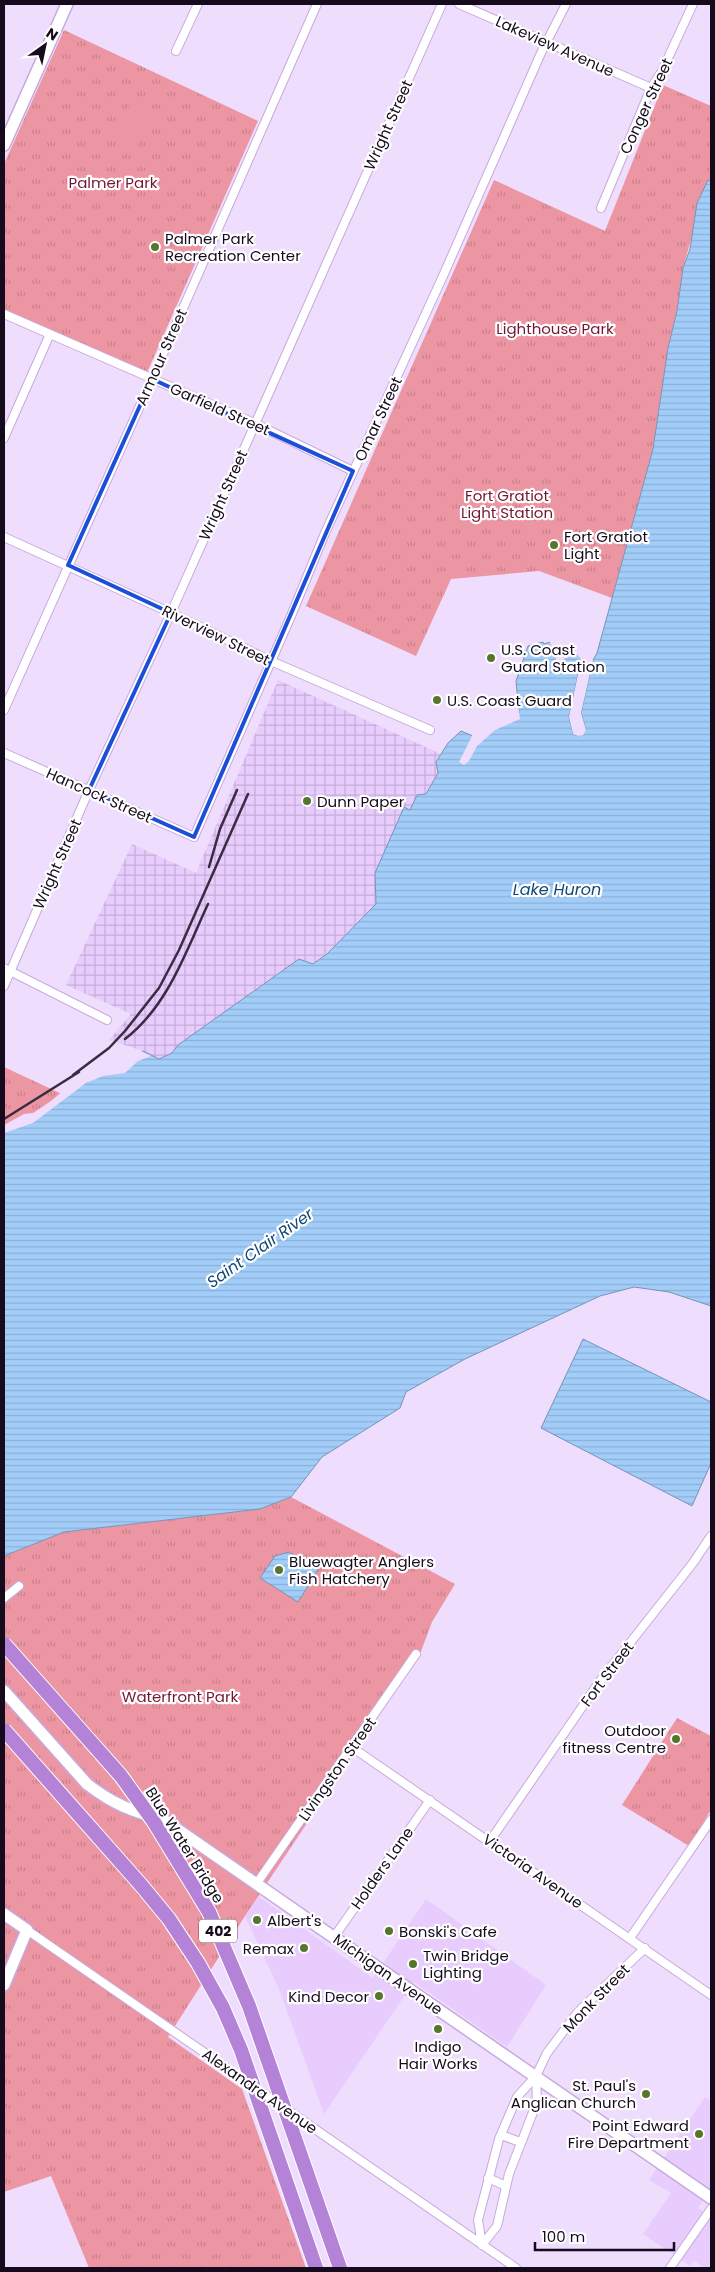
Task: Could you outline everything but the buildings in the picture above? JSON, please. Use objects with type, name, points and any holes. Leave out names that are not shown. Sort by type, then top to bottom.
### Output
[{"type":"highway","name":"Blue Water Bridge","points":[[4,1644],[121,1776],[154,1822],[208,1912],[249,2006],[340,2268]]},
{"type":"highway","name":"402","points":[[4,1730],[141,1885],[169,1919],[198,1963],[223,2008],[241,2050],[316,2268]]},
{"type":"street","points":[[4,145],[67,4]]},
{"type":"street","points":[[176,51],[198,4]]},
{"type":"street","name":"Armour Street","points":[[4,710],[152,379],[316,4]]},
{"type":"street","name":"Wright Street","points":[[4,986],[7,969],[171,612],[442,4]]},
{"type":"street","name":"Lakeview Avenue","points":[[459,4],[651,88]]},
{"type":"street","name":"Omar Street","points":[[194,837],[353,471],[439,285],[540,53],[566,4]]},
{"type":"street","name":"Conger Street","points":[[601,208],[651,88],[662,71],[693,4]]},
{"type":"street","name":"Garfield Street","points":[[4,314],[254,423],[353,471]]},
{"type":"street","points":[[4,438],[50,334]]},
{"type":"street","name":"Riverview Street","points":[[4,537],[68,564],[271,661],[430,730]]},
{"type":"street","name":"Hancock Street","points":[[4,753],[194,837]]},
{"type":"street","points":[[7,969],[107,1020]]},
{"type":"street","name":"Fort Street","points":[[490,1841],[600,1681],[693,1563],[711,1536]]},
{"type":"street","points":[[4,1598],[18,1586]]},
{"type":"street","name":"Livingston Street","points":[[257,1883],[353,1748],[416,1654]]},
{"type":"street","name":"Michigan Avenue","points":[[4,1691],[86,1784],[115,1804],[164,1820],[711,2198]]},
{"type":"street","name":"Victoria Avenue","points":[[353,1748],[711,1995]]},
{"type":"street","name":"Holders Lane","points":[[334,1937],[430,1800]]},
{"type":"street","points":[[630,1938],[711,1820]]},
{"type":"street","name":"Alexandra Avenue","points":[[4,1914],[516,2268]]},
{"type":"street","points":[[4,1985],[27,1930]]},
{"type":"street","name":"Monk Street","points":[[482,2245],[478,2220],[501,2134],[517,2096],[536,2076],[547,2053],[578,2012],[644,1948]]},
{"type":"street","name":"Monk Street","points":[[482,2245],[497,2226],[506,2186],[520,2142],[537,2102],[536,2076]]},
{"type":"street","points":[[501,2134],[520,2142]]},
{"type":"street","points":[[488,2178],[506,2186]]},
{"type":"street","points":[[670,2268],[711,2209]]},
{"type":"highlighted area","points":[[152,379],[353,471],[194,837],[89,790],[171,613],[68,565]]},
{"type":"shaded area","points":[[278,680],[441,754],[436,762],[438,772],[426,794],[417,795],[410,810],[404,807],[375,873],[376,904],[327,954],[313,964],[299,959],[178,1045],[172,1053],[159,1059],[143,1051],[109,1040],[131,1014],[66,985],[132,844],[196,873]]},
{"type":"shaded area","points":[[258,1896],[373,1978],[426,1899],[546,1985],[507,2047],[414,1982],[324,2114],[279,1989],[245,1916]]},
{"type":"shaded area","points":[[705,2097],[711,2101],[711,2190],[698,2208],[711,2217],[711,2268],[704,2268],[694,2260],[690,2266],[643,2234],[671,2193],[649,2180]]},
{"type":"green space","name":"Palmer Park","points":[[64,30],[258,121],[146,375],[4,310],[4,164]]},
{"type":"green space","name":"Lighthouse Park","points":[[663,85],[711,106],[711,182],[708,180],[683,268],[677,311],[668,348],[653,449],[612,598],[539,571],[451,579],[416,656],[306,606],[494,180],[605,231]]},
{"type":"green space","points":[[130,105],[149,113],[136,149],[116,142]]},
{"type":"green space","points":[[4,1067],[64,1095],[34,1116],[4,1127]]},
{"type":"green space","name":"Waterfront Park","points":[[291,1497],[455,1584],[432,1622],[420,1654],[245,1916],[168,2037],[242,2089],[306,2268],[89,2268],[51,2176],[4,2192],[4,1556],[64,1532],[260,1509]]},
{"type":"green space","points":[[677,1718],[711,1736],[711,1810],[689,1846],[622,1805]]},
{"type":"water","points":[[708,180],[711,182],[711,1306],[669,1292],[634,1287],[600,1296],[465,1359],[406,1392],[400,1408],[322,1457],[291,1497],[260,1509],[64,1532],[4,1556],[4,1127],[34,1116],[106,1070],[143,1051],[159,1059],[172,1053],[178,1045],[299,959],[313,964],[327,954],[376,904],[375,873],[404,807],[410,810],[417,795],[426,794],[438,773],[436,762],[448,743],[461,731],[473,736],[519,713],[516,681],[528,646],[550,642],[557,661],[578,654],[581,660],[569,717],[573,734],[578,736],[586,730],[581,713],[593,660],[597,653],[653,449],[668,348],[677,311],[683,268],[690,249],[697,203]]},
{"type":"water","points":[[583,1339],[711,1402],[711,1463],[692,1506],[541,1428]]},
{"type":"water","points":[[289,1552],[318,1570],[298,1602],[260,1578],[275,1556]]},
{"type":"pier","points":[[549,640],[552,641],[558,658],[578,652],[584,659],[571,717],[576,732],[579,734],[583,729],[578,712],[591,658],[593,660],[581,713],[586,730],[583,735],[573,734],[569,717],[581,660],[577,654],[557,662]]},
{"type":"pier","points":[[518,705],[520,719],[495,730],[477,746],[469,761],[464,765],[459,762],[473,734],[502,714],[517,711],[516,706]]},
{"type":"pier","points":[[137,1049],[151,1056],[138,1061],[125,1073],[103,1076],[86,1083],[33,1123],[4,1133],[4,1125],[24,1114],[33,1113],[51,1101],[77,1079],[94,1069],[105,1067],[126,1050]]},
{"type":"railway","points":[[209,867],[220,829],[237,790]]},
{"type":"railway","points":[[73,1075],[109,1048],[159,988],[179,950],[248,794]]},
{"type":"railway","points":[[125,1039],[140,1026],[164,994],[183,959],[208,904]]},
{"type":"railway","points":[[4,1119],[79,1072]]},
{"type":"place","name":"Palmer Park Recreation Center","points":[[155,247]]},
{"type":"place","name":"Fort Gratiot Light","points":[[554,545]]},
{"type":"place","name":"U.S. Coast Guard Station","points":[[491,658]]},
{"type":"place","name":"U.S. Coast Guard","points":[[437,700]]},
{"type":"place","name":"Dunn Paper","points":[[307,801]]},
{"type":"place","name":"Bluewagter Anglers Fish Hatchery","points":[[279,1570]]},
{"type":"place","name":"Outdoor fitness Centre","points":[[676,1739]]},
{"type":"place","name":"Albert's","points":[[257,1920]]},
{"type":"place","name":"Bonski's Cafe","points":[[389,1931]]},
{"type":"place","name":"Remax","points":[[304,1948]]},
{"type":"place","name":"Twin Bridge Lighting","points":[[413,1964]]},
{"type":"place","name":"Kind Decor","points":[[379,1996]]},
{"type":"place","name":"Indigo Hair Works","points":[[438,2029]]},
{"type":"place","name":"St. Paul's Anglican Church","points":[[646,2094]]},
{"type":"place","name":"Point Edward Fire Department","points":[[699,2134]]},
{"type":"park label","name":"Fort Gratiot Light Station","points":[[507,504]]},
{"type":"water label","name":"Lake Huron","points":[[557,889]]},
{"type":"water label","name":"Saint Clair River","points":[[260,1248]]}]
